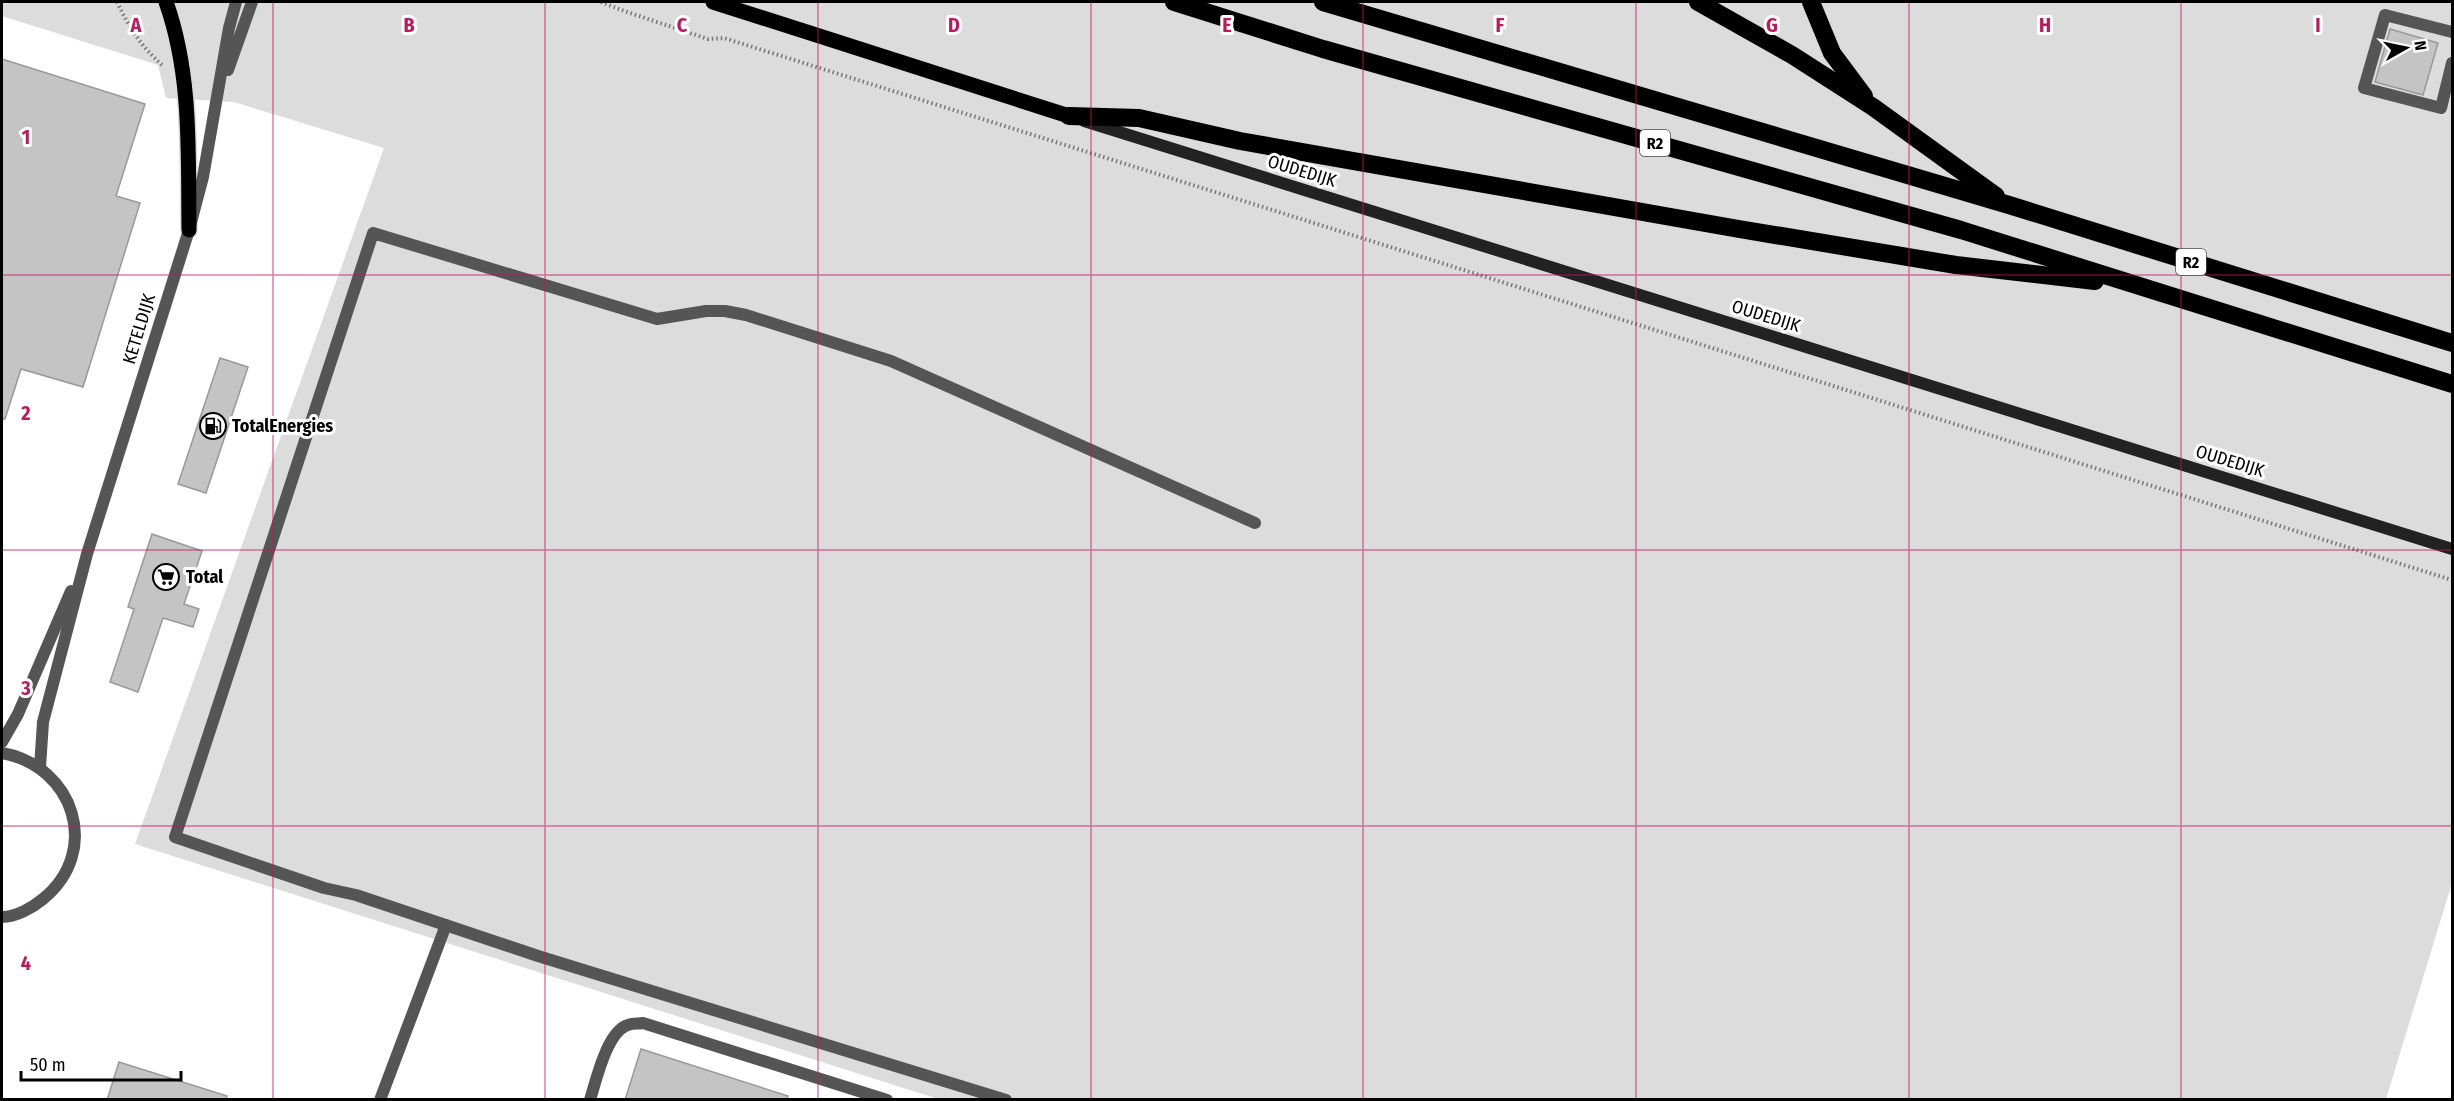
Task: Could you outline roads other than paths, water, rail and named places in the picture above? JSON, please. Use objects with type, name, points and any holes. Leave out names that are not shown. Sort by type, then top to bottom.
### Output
[{"type":"highway","name":"R2","points":[[1174,2],[1323,49],[1961,230],[2452,384]]},
{"type":"highway","name":"R2","points":[[1323,2],[2009,205],[2452,343]]},
{"type":"highway","name":"R2","points":[[1698,2],[1792,55],[1873,106],[1919,142],[2009,205]]},
{"type":"highway","name":"R2","points":[[1811,2],[1832,53],[1873,106]]},
{"type":"highway","name":"R2","points":[[1069,116],[1139,118],[1240,141],[1739,230],[1956,265],[2136,286]]},
{"type":"main road","points":[[166,2],[175,28],[184,77],[188,123],[189,230]]},
{"type":"main road","points":[[712,2],[1069,116]]},
{"type":"street","name":"KETELDIJK","points":[[40,767],[44,722],[87,554],[189,230],[203,177],[229,28],[236,2]]},
{"type":"street","name":"KETELDIJK","points":[[215,112],[252,2]]},
{"type":"street","points":[[2452,32],[2385,15],[2364,88],[2441,108],[2452,63]]},
{"type":"street","name":"OUDEDIJK","points":[[1069,116],[2452,549]]},
{"type":"street","points":[[1006,1100],[538,956],[357,895],[324,888],[175,837],[373,232],[657,319],[706,311],[725,311],[746,315],[891,361],[1255,523]]},
{"type":"street","name":"KETELDIJK","points":[[2,742],[18,714],[87,554]]},
{"type":"street","points":[[2,753],[19,756],[40,767],[60,787],[72,812],[75,839],[69,866],[55,890],[33,907],[2,917]]},
{"type":"street","points":[[380,1100],[446,925]]},
{"type":"street","points":[[590,1100],[604,1056],[615,1036],[627,1025],[643,1023],[887,1100]]},
{"type":"place","name":"TotalEnergies","points":[[213,426]]},
{"type":"place","name":"Total","points":[[166,577]]}]
